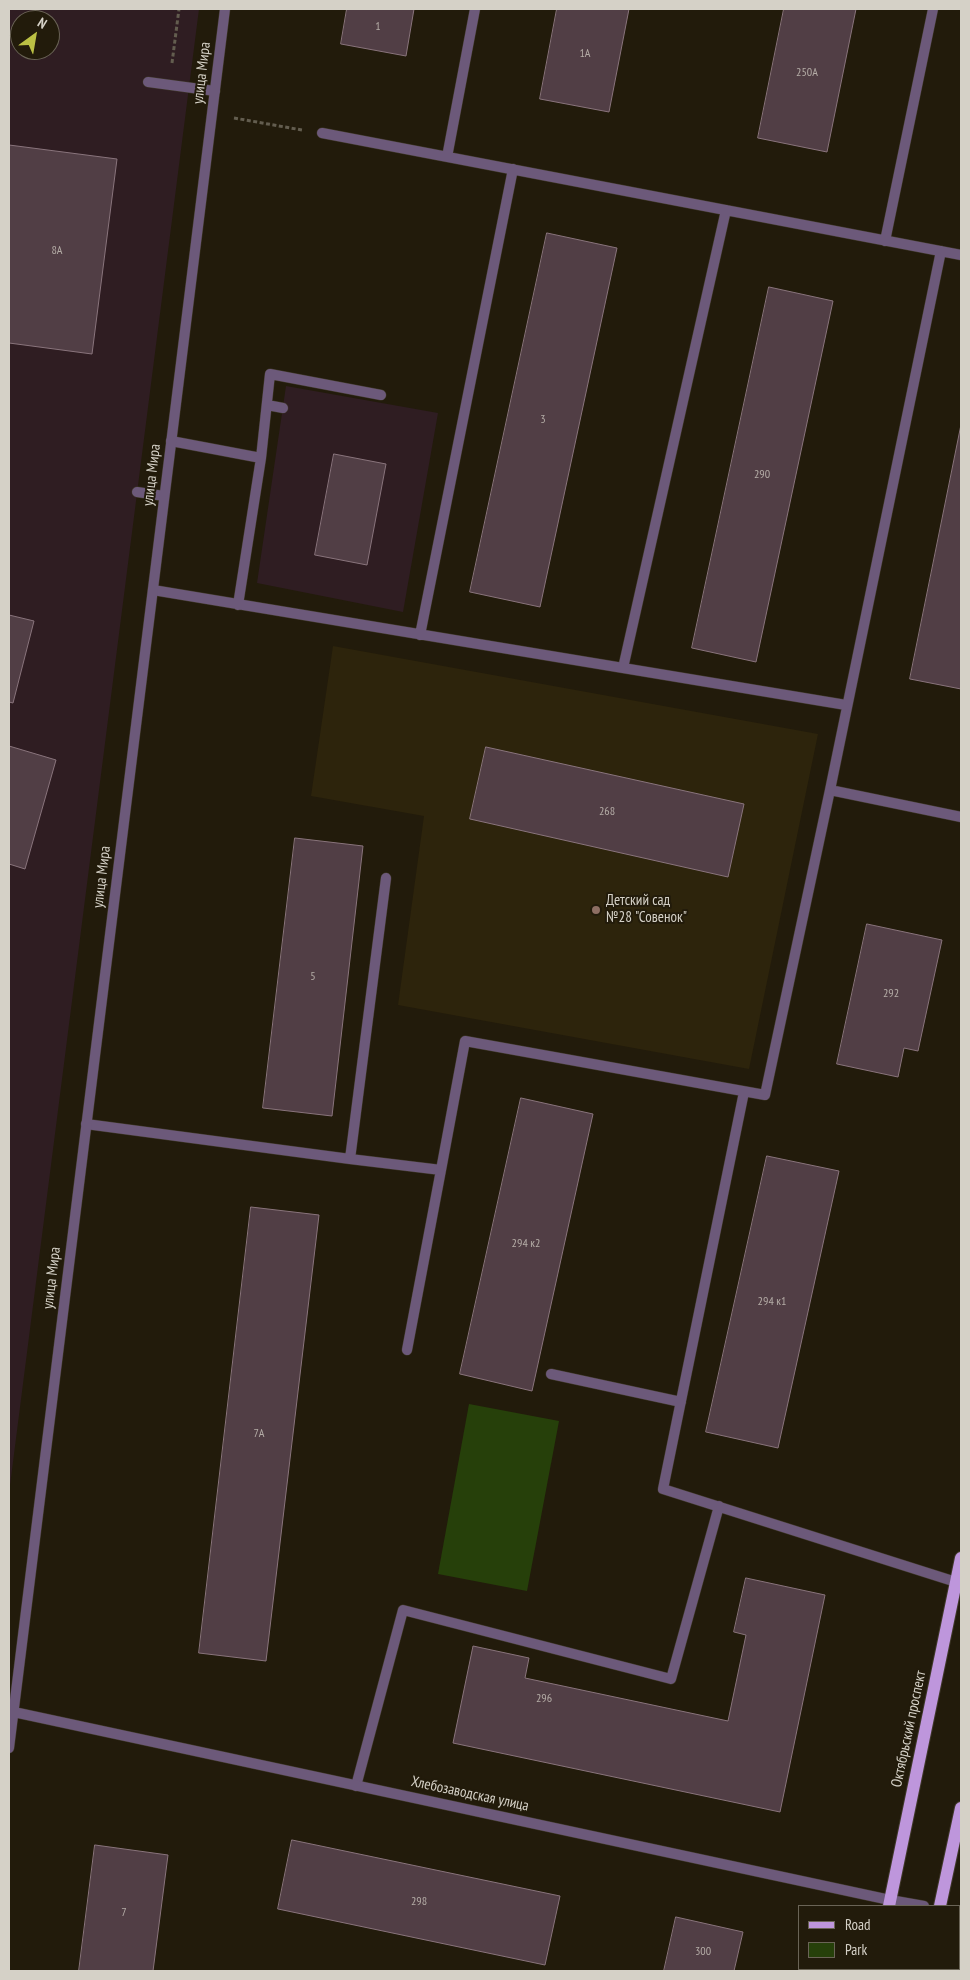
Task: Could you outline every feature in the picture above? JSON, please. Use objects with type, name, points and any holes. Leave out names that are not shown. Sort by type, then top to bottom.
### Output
[{"type":"main road","name":"Октябрьский проспект","points":[[889,1903],[961,1558]]},
{"type":"main road","points":[[940,1905],[961,1808]]},
{"type":"street","name":"улица Мира","points":[[9,1748],[11,1712],[225,9]]},
{"type":"street","points":[[447,157],[475,9]]},
{"type":"street","points":[[885,240],[933,9]]},
{"type":"street","points":[[148,82],[214,91]]},
{"type":"street","points":[[322,133],[961,255]]},
{"type":"street","points":[[420,635],[513,170]]},
{"type":"street","points":[[623,668],[726,210]]},
{"type":"street","points":[[407,1350],[464,1041],[765,1095],[941,251]]},
{"type":"street","points":[[238,605],[261,458],[270,374],[381,395]]},
{"type":"street","points":[[267,404],[283,408]]},
{"type":"street","points":[[171,441],[261,458]]},
{"type":"street","points":[[137,492],[164,496]]},
{"type":"street","points":[[153,590],[846,705]]},
{"type":"street","points":[[830,790],[961,817]]},
{"type":"street","points":[[350,1158],[386,878]]},
{"type":"street","points":[[744,1092],[663,1489],[956,1582]]},
{"type":"street","points":[[86,1124],[441,1170]]},
{"type":"street","points":[[550,1374],[681,1402]]},
{"type":"street","points":[[356,1786],[403,1610],[671,1679],[719,1506]]},
{"type":"street","name":"Хлебозаводская улица","points":[[11,1712],[889,1903],[912,1905]]},
{"type":"shaded area","points":[[9,9],[199,9],[9,1493]]},
{"type":"shaded area","points":[[286,386],[438,413],[403,612],[257,583]]},
{"type":"shaded area","name":"Детский сад №28 \"Совенок\"","points":[[333,646],[818,734],[749,1069],[398,1005],[424,816],[311,796]]},
{"type":"green space","points":[[469,1404],[559,1421],[527,1591],[438,1574]]},
{"type":"building","points":[[347,9],[414,9],[406,56],[341,44]]},
{"type":"building","points":[[557,9],[629,9],[609,112],[540,99]]},
{"type":"building","points":[[784,9],[856,9],[827,152],[758,138]]},
{"type":"building","points":[[9,145],[117,159],[92,354],[9,343]]},
{"type":"building","points":[[547,233],[617,248],[540,607],[470,592]]},
{"type":"building","points":[[769,287],[833,301],[756,662],[692,648]]},
{"type":"building","points":[[961,425],[961,689],[910,679]]},
{"type":"building","points":[[334,454],[386,464],[367,565],[315,555]]},
{"type":"building","points":[[9,615],[34,621],[13,703],[9,702]]},
{"type":"building","points":[[9,746],[56,760],[25,869],[9,864]]},
{"type":"building","points":[[486,747],[744,804],[728,877],[470,819]]},
{"type":"building","points":[[295,838],[363,846],[332,1116],[263,1108]]},
{"type":"building","points":[[867,924],[942,940],[918,1051],[904,1048],[898,1077],[837,1064]]},
{"type":"building","points":[[521,1098],[593,1114],[532,1391],[460,1374]]},
{"type":"building","points":[[767,1156],[839,1171],[778,1448],[706,1432]]},
{"type":"building","points":[[251,1207],[319,1215],[266,1661],[199,1653]]},
{"type":"building","points":[[746,1578],[825,1595],[780,1812],[453,1743],[473,1646],[529,1658],[525,1678],[728,1721],[746,1635],[734,1632]]},
{"type":"building","points":[[292,1840],[560,1896],[545,1965],[278,1909]]},
{"type":"building","points":[[95,1845],[168,1855],[153,1971],[79,1971]]},
{"type":"building","points":[[676,1917],[743,1932],[734,1971],[664,1971]]},
{"type":"place","name":"Детский сад №28 \"Совенок\"","points":[[596,910]]}]
